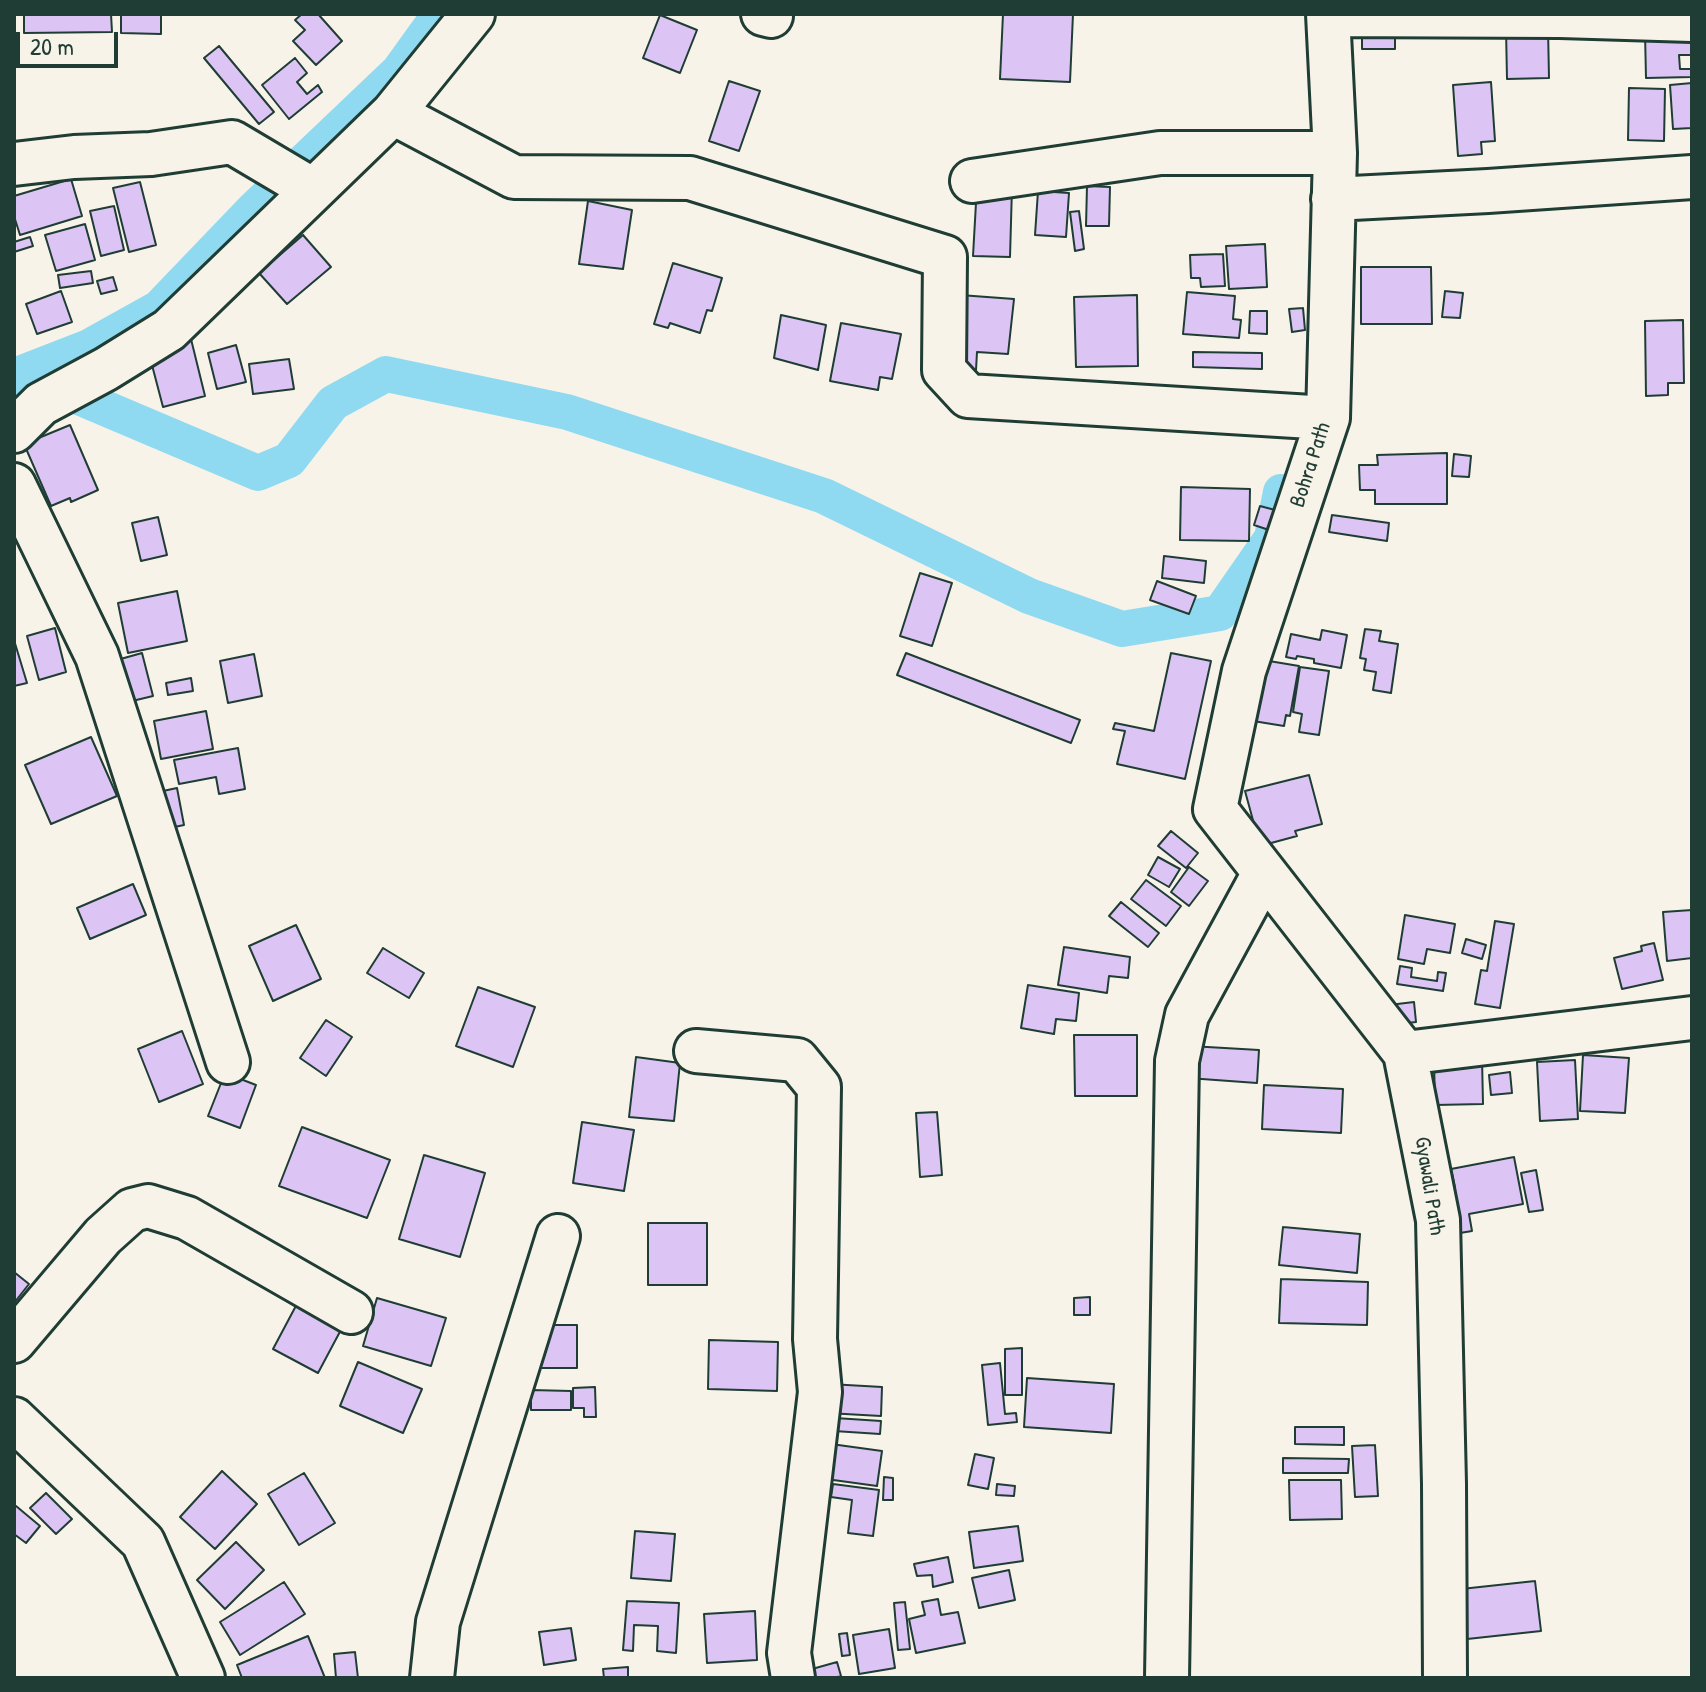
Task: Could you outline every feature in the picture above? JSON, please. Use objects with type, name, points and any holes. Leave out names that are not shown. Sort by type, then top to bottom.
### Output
[{"type":"street","points":[[28,417],[169,330],[393,113],[473,14]]},
{"type":"street","points":[[1328,14],[1692,20]]},
{"type":"street","name":"Bohra Path","points":[[1215,809],[1244,671],[1328,418],[1335,153],[1328,14]]},
{"type":"street","points":[[393,113],[514,177],[690,178],[945,257],[944,370],[968,396],[1328,418]]},
{"type":"street","points":[[14,164],[74,157],[151,154],[232,142],[312,190]]},
{"type":"street","points":[[972,181],[1160,153],[1335,153]]},
{"type":"street","points":[[1333,199],[1692,177]]},
{"type":"street","points":[[14,485],[97,656],[228,1062]]},
{"type":"street","name":"Gyawali Path","points":[[1215,809],[1405,1053],[1438,1220],[1445,1678]]},
{"type":"street","points":[[1167,1678],[1177,1061],[1187,1015],[1264,873]]},
{"type":"street","points":[[1405,1053],[1692,1018]]},
{"type":"street","points":[[696,1051],[797,1060],[819,1087],[815,1339],[820,1392],[789,1653],[793,1678]]},
{"type":"street","points":[[14,1341],[103,1236],[132,1210],[148,1206],[187,1218],[351,1312]]},
{"type":"street","points":[[432,1678],[438,1622],[558,1236]]},
{"type":"street","points":[[14,1419],[143,1542],[203,1678]]},
{"type":"building","points":[[24,14],[111,14],[112,32],[24,33]]},
{"type":"building","points":[[121,14],[161,14],[161,34],[121,33]]},
{"type":"building","points":[[302,14],[318,14],[342,41],[316,65],[293,41],[305,30],[295,20]]},
{"type":"building","points":[[1003,14],[1073,14],[1070,82],[1000,79]]},
{"type":"building","points":[[660,15],[697,30],[680,73],[643,58]]},
{"type":"building","points":[[1362,21],[1395,21],[1395,49],[1362,49]]},
{"type":"building","points":[[1548,28],[1549,78],[1507,79],[1506,29]]},
{"type":"building","points":[[1645,33],[1691,33],[1692,55],[1679,55],[1680,69],[1692,69],[1692,77],[1646,78]]},
{"type":"building","points":[[219,46],[274,112],[259,124],[204,58]]},
{"type":"building","points":[[295,58],[307,73],[297,82],[307,94],[318,85],[322,92],[289,119],[262,85]]},
{"type":"building","points":[[729,81],[760,91],[739,151],[709,141]]},
{"type":"building","points":[[1491,82],[1495,141],[1481,142],[1482,154],[1458,156],[1453,85]]},
{"type":"building","points":[[1692,83],[1692,128],[1673,129],[1670,85]]},
{"type":"building","points":[[1629,88],[1665,89],[1664,141],[1628,140]]},
{"type":"building","points":[[71,179],[82,216],[20,235],[14,216],[14,196]]},
{"type":"building","points":[[140,182],[156,245],[129,252],[113,188]]},
{"type":"building","points":[[977,185],[1012,187],[1010,257],[973,256]]},
{"type":"building","points":[[1087,186],[1110,187],[1109,226],[1086,226]]},
{"type":"building","points":[[1038,191],[1069,193],[1066,237],[1035,235]]},
{"type":"building","points":[[588,201],[632,210],[623,269],[579,264]]},
{"type":"building","points":[[114,206],[124,250],[101,256],[90,211]]},
{"type":"building","points":[[1079,211],[1084,249],[1075,251],[1070,212]]},
{"type":"building","points":[[85,224],[95,260],[56,271],[45,235]]},
{"type":"building","points":[[303,235],[331,267],[287,304],[259,273]]},
{"type":"building","points":[[30,237],[33,246],[14,252],[14,242]]},
{"type":"building","points":[[1265,244],[1267,287],[1229,289],[1226,246]]},
{"type":"building","points":[[1223,254],[1225,286],[1201,287],[1200,278],[1191,278],[1190,255]]},
{"type":"building","points":[[673,263],[722,278],[712,311],[707,310],[700,333],[670,323],[668,328],[654,324]]},
{"type":"building","points":[[1361,267],[1431,267],[1432,324],[1361,324]]},
{"type":"building","points":[[91,271],[93,283],[60,288],[58,275]]},
{"type":"building","points":[[113,277],[117,290],[101,294],[97,281]]},
{"type":"building","points":[[61,291],[72,322],[37,334],[26,304]]},
{"type":"building","points":[[1445,291],[1463,293],[1460,318],[1442,317]]},
{"type":"building","points":[[1187,292],[1235,296],[1233,319],[1241,320],[1239,338],[1183,334]]},
{"type":"building","points":[[960,295],[1014,299],[1008,354],[977,352],[976,370],[955,369]]},
{"type":"building","points":[[1137,295],[1138,366],[1076,367],[1074,297]]},
{"type":"building","points":[[1303,308],[1305,330],[1292,332],[1289,309]]},
{"type":"building","points":[[1250,311],[1267,311],[1267,334],[1249,333]]},
{"type":"building","points":[[781,315],[826,325],[818,370],[774,358]]},
{"type":"building","points":[[1683,320],[1684,383],[1668,383],[1668,395],[1646,396],[1645,321]]},
{"type":"building","points":[[841,323],[901,334],[892,379],[880,377],[878,390],[830,381]]},
{"type":"building","points":[[190,335],[205,396],[163,407],[147,346]]},
{"type":"building","points":[[236,345],[246,382],[217,389],[208,353]]},
{"type":"building","points":[[1193,352],[1262,353],[1262,369],[1193,367]]},
{"type":"building","points":[[289,359],[294,389],[253,394],[249,364]]},
{"type":"building","points":[[70,425],[98,490],[71,502],[70,498],[51,506],[24,444]]},
{"type":"building","points":[[1447,453],[1447,504],[1375,504],[1375,490],[1360,490],[1359,465],[1378,465],[1377,455]]},
{"type":"building","points":[[1454,454],[1471,456],[1469,477],[1452,476]]},
{"type":"building","points":[[1181,487],[1250,489],[1249,541],[1180,540]]},
{"type":"building","points":[[1260,506],[1275,510],[1269,530],[1254,525]]},
{"type":"building","points":[[1332,515],[1389,523],[1387,541],[1329,532]]},
{"type":"building","points":[[158,517],[167,555],[141,561],[132,523]]},
{"type":"building","points":[[1164,556],[1206,561],[1204,583],[1162,578]]},
{"type":"building","points":[[920,573],[952,583],[932,646],[900,636]]},
{"type":"building","points":[[1157,581],[1196,596],[1189,614],[1150,600]]},
{"type":"building","points":[[177,591],[187,641],[128,653],[118,603]]},
{"type":"building","points":[[55,628],[66,672],[39,680],[27,636]]},
{"type":"building","points":[[1365,629],[1381,631],[1379,641],[1398,644],[1391,693],[1373,690],[1376,672],[1364,670],[1366,659],[1360,658]]},
{"type":"building","points":[[1322,630],[1347,635],[1341,668],[1314,663],[1314,659],[1286,657],[1291,634],[1320,640]]},
{"type":"building","points":[[14,640],[27,683],[14,686]]},
{"type":"building","points":[[142,653],[153,696],[128,702],[117,660]]},
{"type":"building","points":[[906,653],[1080,720],[1071,743],[897,675]]},
{"type":"building","points":[[1171,653],[1211,661],[1185,779],[1117,764],[1125,731],[1113,729],[1115,723],[1154,731]]},
{"type":"building","points":[[254,654],[262,696],[228,703],[220,661]]},
{"type":"building","points":[[1263,660],[1299,666],[1290,716],[1286,715],[1284,726],[1253,721]]},
{"type":"building","points":[[1300,667],[1329,671],[1319,735],[1299,732],[1302,714],[1293,712]]},
{"type":"building","points":[[191,678],[193,691],[168,695],[166,683]]},
{"type":"building","points":[[206,711],[213,749],[161,759],[154,721]]},
{"type":"building","points":[[91,737],[117,796],[51,824],[25,765]]},
{"type":"building","points":[[238,748],[245,789],[219,794],[216,777],[179,784],[174,760]]},
{"type":"building","points":[[1309,775],[1322,824],[1295,831],[1297,836],[1260,846],[1245,791]]},
{"type":"building","points":[[177,788],[184,825],[156,831],[149,794]]},
{"type":"building","points":[[1171,831],[1198,853],[1186,868],[1158,846]]},
{"type":"building","points":[[1158,857],[1180,869],[1169,887],[1148,875]]},
{"type":"building","points":[[1189,867],[1208,881],[1189,906],[1171,892]]},
{"type":"building","points":[[1146,880],[1181,906],[1166,926],[1131,899]]},
{"type":"building","points":[[133,884],[146,915],[90,939],[77,908]]},
{"type":"building","points":[[1121,902],[1159,933],[1148,947],[1109,916]]},
{"type":"building","points":[[1692,910],[1692,958],[1667,961],[1663,912]]},
{"type":"building","points":[[1405,915],[1455,924],[1450,953],[1427,949],[1424,964],[1398,959]]},
{"type":"building","points":[[1495,921],[1514,924],[1500,1008],[1475,1004],[1481,970],[1487,971]]},
{"type":"building","points":[[296,925],[321,979],[273,1001],[249,946]]},
{"type":"building","points":[[1466,939],[1486,945],[1482,959],[1462,953]]},
{"type":"building","points":[[1654,943],[1663,980],[1622,989],[1614,958],[1642,951],[1641,946]]},
{"type":"building","points":[[1064,947],[1130,957],[1128,978],[1109,976],[1107,993],[1058,985]]},
{"type":"building","points":[[383,948],[424,973],[409,998],[367,973]]},
{"type":"building","points":[[1400,966],[1412,968],[1411,977],[1437,981],[1438,972],[1446,973],[1443,991],[1397,984]]},
{"type":"building","points":[[1028,985],[1079,993],[1076,1021],[1056,1019],[1054,1034],[1021,1028]]},
{"type":"building","points":[[478,987],[535,1007],[513,1067],[456,1046]]},
{"type":"building","points":[[1414,1002],[1416,1022],[1391,1025],[1389,1005]]},
{"type":"building","points":[[326,1020],[352,1037],[326,1076],[300,1058]]},
{"type":"building","points":[[182,1031],[203,1084],[159,1102],[138,1049]]},
{"type":"building","points":[[1074,1035],[1137,1035],[1137,1096],[1075,1096]]},
{"type":"building","points":[[1190,1046],[1259,1050],[1257,1083],[1188,1078]]},
{"type":"building","points":[[1583,1055],[1629,1058],[1625,1113],[1580,1111]]},
{"type":"building","points":[[636,1057],[680,1063],[674,1121],[629,1117]]},
{"type":"building","points":[[1482,1058],[1483,1104],[1435,1105],[1434,1060]]},
{"type":"building","points":[[1575,1060],[1578,1119],[1540,1121],[1537,1062]]},
{"type":"building","points":[[1510,1072],[1512,1093],[1491,1095],[1489,1075]]},
{"type":"building","points":[[225,1073],[256,1085],[240,1128],[208,1116]]},
{"type":"building","points":[[1264,1085],[1343,1089],[1341,1133],[1262,1129]]},
{"type":"building","points":[[937,1112],[942,1175],[920,1177],[916,1113]]},
{"type":"building","points":[[582,1122],[634,1130],[624,1191],[573,1183]]},
{"type":"building","points":[[302,1127],[390,1160],[367,1218],[279,1186]]},
{"type":"building","points":[[424,1155],[485,1173],[460,1257],[399,1239]]},
{"type":"building","points":[[1514,1157],[1523,1204],[1469,1214],[1472,1231],[1454,1234],[1446,1190],[1455,1188],[1451,1169]]},
{"type":"building","points":[[1536,1170],[1543,1210],[1529,1212],[1521,1173]]},
{"type":"building","points":[[648,1223],[707,1223],[707,1285],[648,1285]]},
{"type":"building","points":[[1283,1227],[1360,1234],[1357,1273],[1279,1265]]},
{"type":"building","points":[[14,1272],[29,1284],[14,1303]]},
{"type":"building","points":[[1281,1279],[1368,1282],[1367,1325],[1279,1323]]},
{"type":"building","points":[[1090,1297],[1090,1315],[1074,1315],[1074,1298]]},
{"type":"building","points":[[377,1298],[446,1318],[431,1366],[363,1346]]},
{"type":"building","points":[[298,1302],[343,1326],[318,1373],[273,1349]]},
{"type":"building","points":[[538,1325],[577,1325],[577,1368],[538,1368]]},
{"type":"building","points":[[709,1340],[778,1342],[777,1391],[708,1389]]},
{"type":"building","points":[[1022,1348],[1022,1395],[1005,1395],[1005,1349]]},
{"type":"building","points":[[358,1362],[422,1389],[403,1433],[340,1406]]},
{"type":"building","points":[[1000,1363],[1005,1414],[1016,1413],[1017,1422],[988,1425],[982,1365]]},
{"type":"building","points":[[1027,1378],[1114,1384],[1111,1433],[1024,1427]]},
{"type":"building","points":[[829,1384],[882,1387],[881,1416],[827,1413]]},
{"type":"building","points":[[595,1387],[596,1417],[584,1417],[584,1408],[573,1408],[573,1388]]},
{"type":"building","points":[[531,1390],[571,1391],[571,1410],[531,1410]]},
{"type":"building","points":[[835,1418],[881,1421],[880,1434],[834,1431]]},
{"type":"building","points":[[1295,1427],[1344,1427],[1344,1445],[1295,1444]]},
{"type":"building","points":[[831,1444],[882,1451],[877,1486],[826,1479]]},
{"type":"building","points":[[1375,1445],[1378,1496],[1355,1497],[1352,1446]]},
{"type":"building","points":[[975,1454],[994,1458],[988,1489],[968,1485]]},
{"type":"building","points":[[1283,1458],[1349,1459],[1348,1473],[1283,1473]]},
{"type":"building","points":[[222,1471],[257,1504],[215,1549],[180,1517]]},
{"type":"building","points":[[304,1473],[335,1523],[299,1545],[268,1494]]},
{"type":"building","points":[[884,1477],[893,1478],[893,1500],[883,1500]]},
{"type":"building","points":[[1289,1480],[1341,1480],[1342,1519],[1290,1520]]},
{"type":"building","points":[[833,1484],[879,1490],[873,1536],[848,1533],[852,1500],[831,1497]]},
{"type":"building","points":[[997,1484],[1015,1486],[1014,1496],[996,1495]]},
{"type":"building","points":[[46,1493],[72,1519],[56,1534],[30,1508]]},
{"type":"building","points":[[16,1506],[40,1526],[26,1543],[14,1534]]},
{"type":"building","points":[[1018,1526],[1023,1561],[974,1568],[969,1532]]},
{"type":"building","points":[[635,1531],[675,1534],[671,1581],[631,1578]]},
{"type":"building","points":[[236,1542],[264,1570],[225,1609],[197,1580]]},
{"type":"building","points":[[948,1557],[953,1582],[933,1587],[932,1575],[917,1576],[914,1564]]},
{"type":"building","points":[[1009,1570],[1015,1600],[979,1608],[972,1578]]},
{"type":"building","points":[[1535,1581],[1541,1631],[1458,1640],[1452,1590]]},
{"type":"building","points":[[284,1582],[305,1614],[240,1655],[220,1622]]},
{"type":"building","points":[[938,1599],[941,1615],[958,1612],[965,1643],[916,1653],[909,1619],[925,1615],[922,1602]]},
{"type":"building","points":[[627,1601],[679,1603],[676,1653],[657,1651],[658,1626],[634,1625],[633,1651],[623,1650]]},
{"type":"building","points":[[905,1602],[910,1649],[898,1650],[894,1603]]},
{"type":"building","points":[[755,1611],[757,1660],[707,1663],[704,1614]]},
{"type":"building","points":[[571,1628],[576,1660],[544,1665],[539,1632]]},
{"type":"building","points":[[889,1629],[895,1668],[859,1674],[853,1635]]},
{"type":"building","points":[[847,1633],[850,1655],[842,1656],[839,1634]]},
{"type":"building","points":[[308,1636],[325,1678],[242,1678],[237,1665]]},
{"type":"building","points":[[355,1652],[358,1678],[336,1678],[334,1654]]},
{"type":"building","points":[[837,1662],[841,1676],[807,1678],[805,1671]]},
{"type":"building","points":[[628,1667],[628,1678],[604,1678],[603,1669]]},
{"type":"waterway","points":[[15,380],[22,373],[89,347],[159,308],[254,209],[399,71],[440,14]]},
{"type":"waterway","points":[[22,373],[258,473],[289,460],[333,403],[386,374],[567,412],[824,496],[1029,596],[1122,629],[1220,613],[1272,538],[1281,492]]}]
